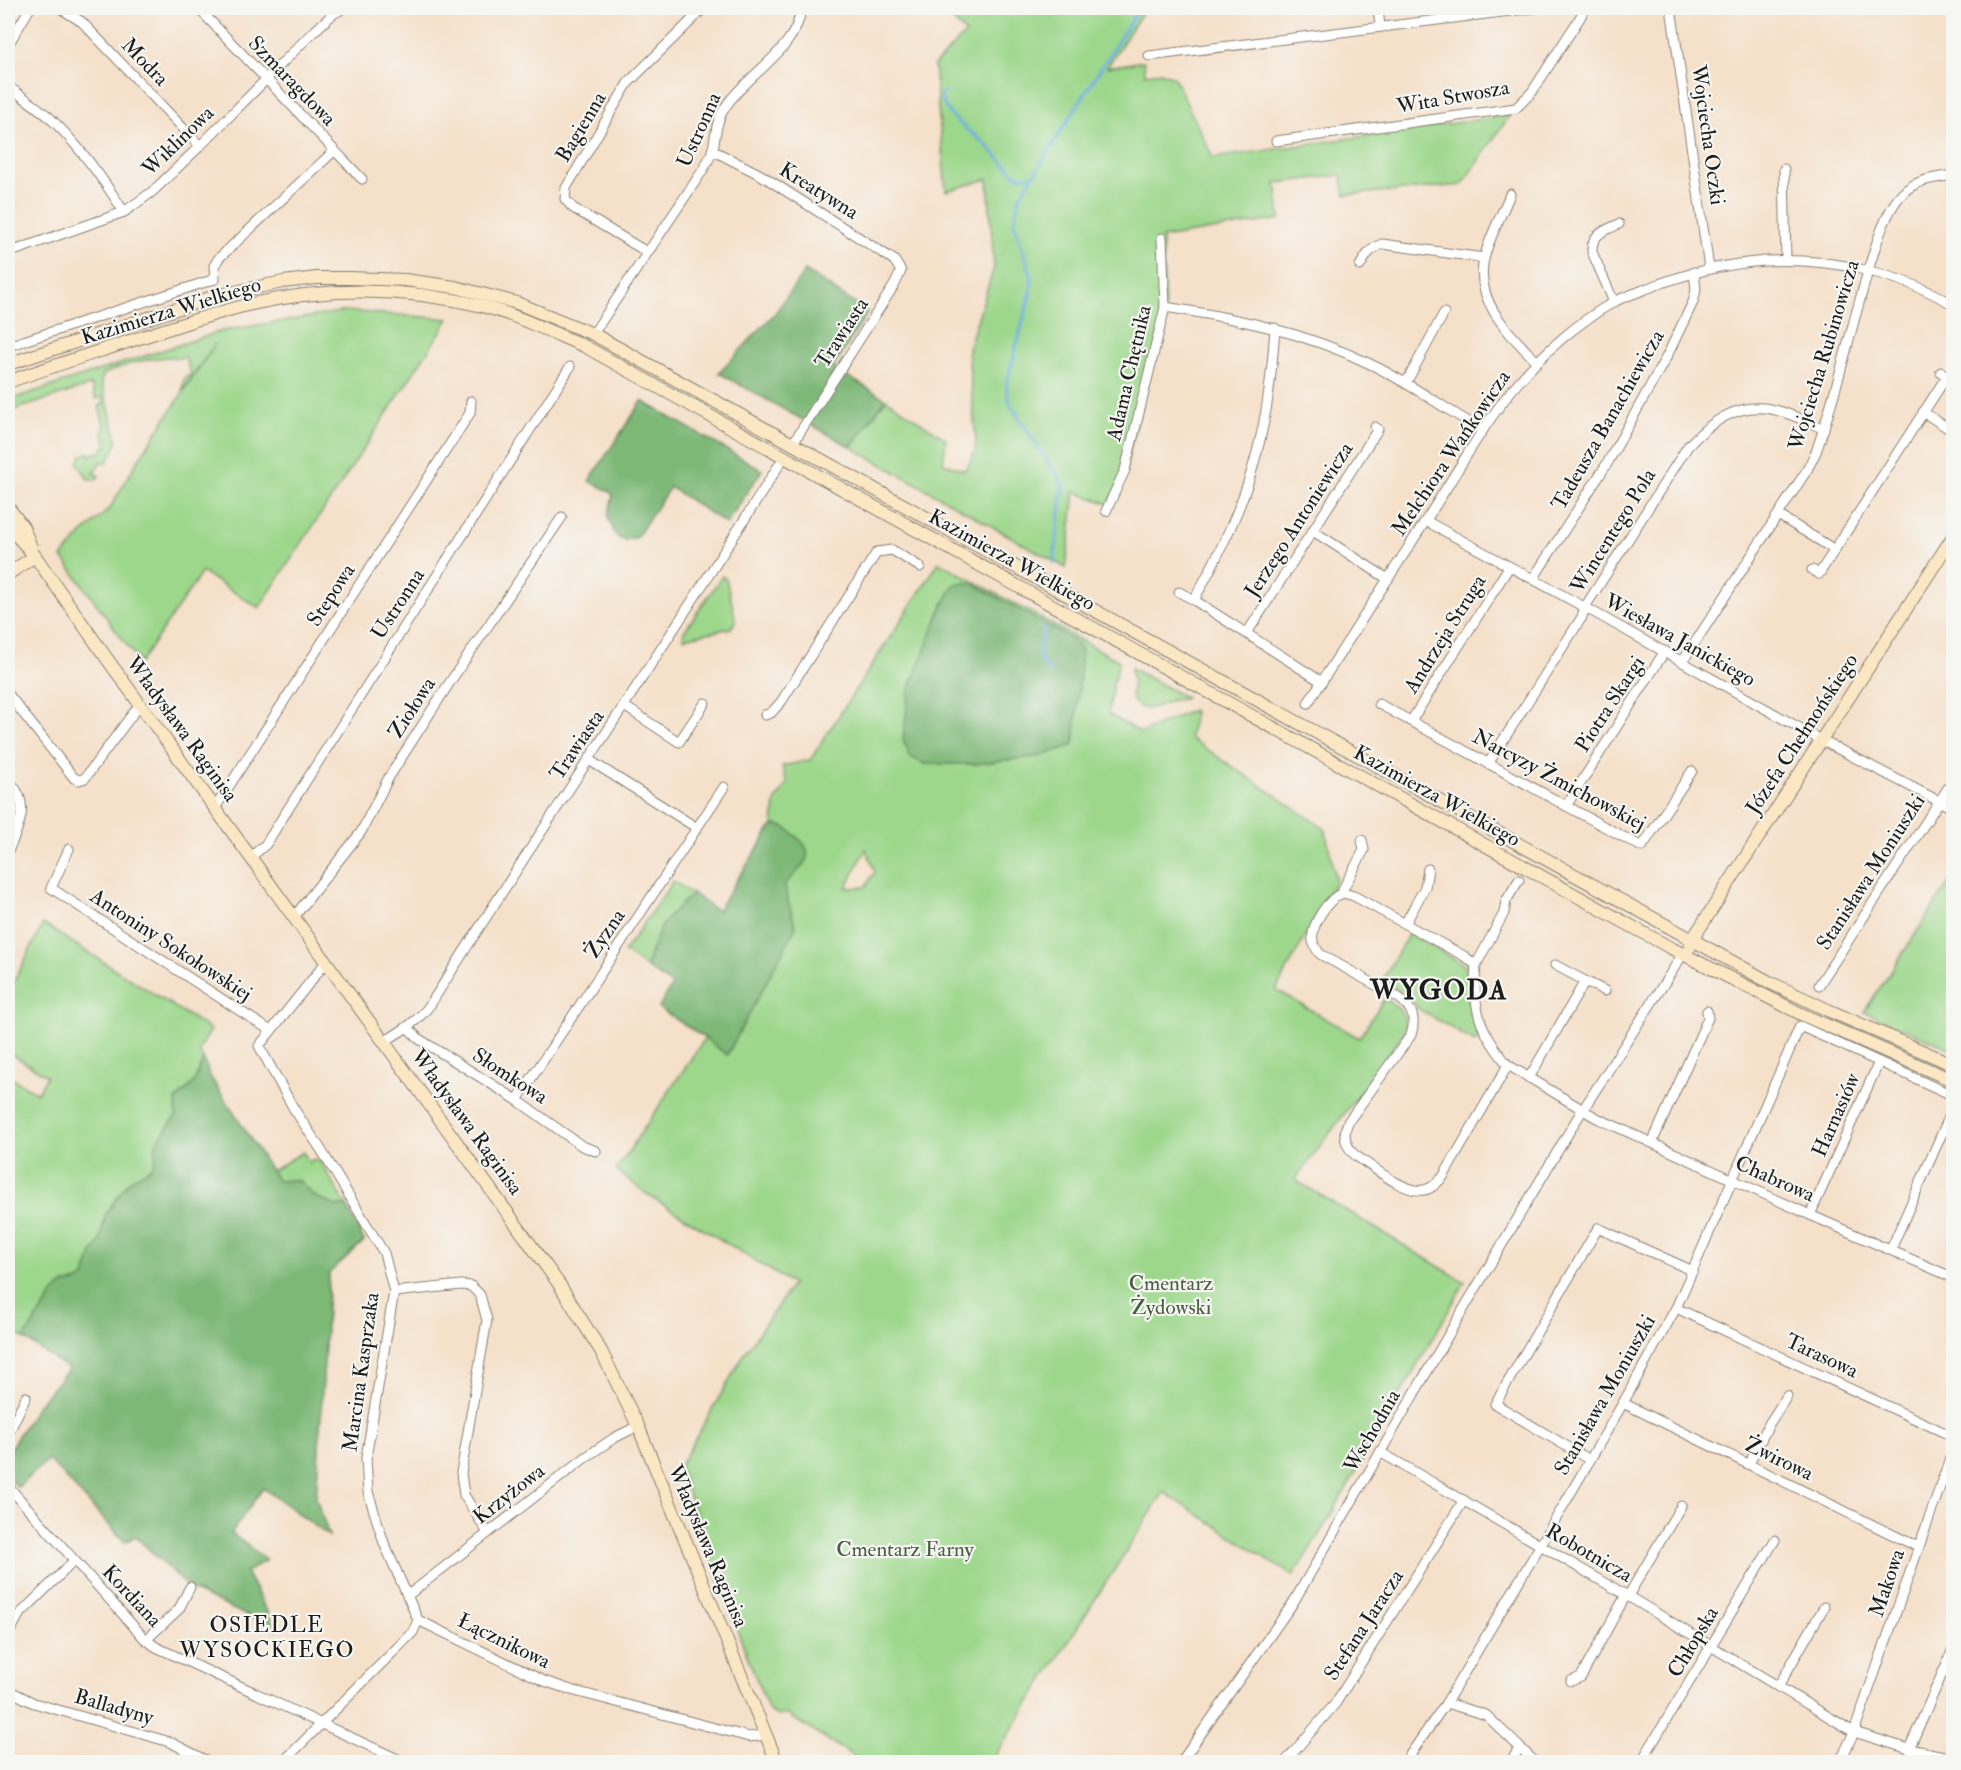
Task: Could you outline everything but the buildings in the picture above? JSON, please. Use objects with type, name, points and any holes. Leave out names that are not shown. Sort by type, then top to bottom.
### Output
[{"type":"main road","name":"Kazimierza Wielkiego","points":[[13,362],[219,295],[283,282],[317,278],[405,280],[455,287],[517,303],[593,334],[1769,982],[1953,1065]]},
{"type":"main road","name":"Kazimierza Wielkiego","points":[[8,382],[195,320],[281,299],[351,291],[418,294],[464,302],[514,316],[584,346],[1687,956],[1803,1015],[1953,1081]]},
{"type":"main road","points":[[13,362],[17,375],[22,377]]},
{"type":"main road","points":[[887,513],[896,510],[895,500]]},
{"type":"main road","name":"Władysława Raginisa","points":[[8,507],[23,527],[35,556]]},
{"type":"main road","name":"Władysława Raginisa","points":[[8,525],[35,556],[385,1041],[559,1284],[601,1351],[638,1426],[777,1762]]},
{"type":"main road","name":"Józefa Chełmońskiego","points":[[1687,956],[1692,940],[1953,535]]},
{"type":"main road","points":[[8,574],[35,556]]},
{"type":"main road","points":[[1136,651],[1148,639]]},
{"type":"main road","points":[[1582,899],[1591,884]]},
{"type":"street","points":[[8,45],[30,8]]},
{"type":"street","name":"Modra","points":[[60,8],[82,22],[200,146]]},
{"type":"street","name":"Szmaragdowa","points":[[198,8],[362,178]]},
{"type":"street","name":"Wiklinowa","points":[[8,253],[124,212],[152,192],[314,31],[344,8]]},
{"type":"street","name":"Bagienna","points":[[647,252],[573,208],[565,199],[566,188],[628,83],[704,8]]},
{"type":"street","name":"Ustronna","points":[[593,334],[703,170],[712,150],[716,127],[723,112],[735,94],[789,41],[798,25],[801,8]]},
{"type":"street","points":[[1378,8],[1380,27]]},
{"type":"street","points":[[1149,56],[1534,8]]},
{"type":"street","name":"Wita Stwosza","points":[[1276,141],[1516,108],[1532,92],[1584,8]]},
{"type":"street","name":"Wojciecha Oczki","points":[[1671,8],[1709,268]]},
{"type":"street","points":[[8,86],[48,116],[79,147],[101,175],[124,212]]},
{"type":"street","name":"Kreatywna","points":[[712,150],[760,175],[894,260],[901,271]]},
{"type":"street","points":[[11,345],[215,279],[214,266],[219,258],[334,151]]},
{"type":"street","points":[[1784,169],[1786,260]]},
{"type":"street","name":"Wojciecha Rubinowicza","points":[[1683,661],[1807,470],[1816,452],[1868,271],[1890,211],[1897,199],[1913,185],[1924,180],[1953,175]]},
{"type":"street","points":[[1510,194],[1484,258],[1483,281],[1490,308],[1500,323],[1537,362]]},
{"type":"street","points":[[1614,302],[1592,252],[1591,243],[1596,234],[1619,224]]},
{"type":"street","name":"Adama Chętnika","points":[[1106,511],[1125,470],[1165,307],[1162,238]]},
{"type":"street","points":[[1360,266],[1372,248],[1382,244],[1484,258]]},
{"type":"street","name":"Melchiora Wańkowicza","points":[[1308,703],[1484,430],[1516,385],[1537,362],[1575,329],[1614,302],[1674,278],[1709,268],[1745,262],[1786,260],[1818,262],[1868,271],[1910,284],[1953,305]]},
{"type":"street","name":"Trawiasta","points":[[793,444],[901,271]]},
{"type":"street","name":"Tadeusza Banachiewicza","points":[[1533,579],[1608,462],[1668,354],[1693,302],[1696,290],[1694,272]]},
{"type":"street","points":[[1165,307],[1275,328],[1346,353],[1406,382],[1484,430]]},
{"type":"street","points":[[1406,382],[1444,313]]},
{"type":"street","points":[[1194,600],[1228,533],[1244,494],[1257,452],[1270,390],[1275,328]]},
{"type":"street","name":"Ustronna","points":[[250,857],[266,844],[570,367]]},
{"type":"street","points":[[1812,570],[1819,574],[1835,550],[1947,376],[1941,372]]},
{"type":"street","name":"Stepowa","points":[[215,808],[470,413],[471,400]]},
{"type":"street","name":"Wincentego Pola","points":[[1488,764],[1688,446],[1703,429],[1731,412],[1752,408],[1773,409],[1824,429]]},
{"type":"street","points":[[1923,412],[1953,432]]},
{"type":"street","name":"Jerzego Antoniewicza","points":[[1247,633],[1378,429],[1375,427]]},
{"type":"street","name":"Trawiasta","points":[[385,1041],[421,1016],[430,1005],[719,561],[784,457]]},
{"type":"street","points":[[1778,514],[1835,550]]},
{"type":"street","name":"Ziołowa","points":[[294,917],[362,832],[389,777],[450,682],[562,517]]},
{"type":"street","name":"Wiesława Janickiego","points":[[1426,521],[1665,651],[1821,740],[1953,809]]},
{"type":"street","points":[[1313,531],[1388,579]]},
{"type":"street","points":[[765,715],[771,713],[781,702],[877,552],[892,550],[920,567]]},
{"type":"street","name":"Andrzeja Struga","points":[[1411,721],[1509,567]]},
{"type":"street","points":[[1179,592],[1322,682]]},
{"type":"street","name":"Piotra Skargi","points":[[1566,806],[1665,651]]},
{"type":"street","points":[[8,694],[74,778],[79,780],[85,778],[141,704]]},
{"type":"street","points":[[624,706],[679,742],[705,703]]},
{"type":"street","name":"Narcyzy Żmichowskiej","points":[[1379,704],[1642,847],[1692,771]]},
{"type":"street","points":[[589,760],[697,828]]},
{"type":"street","name":"Stanisława Moniuszki","points":[[1819,985],[1953,779]]},
{"type":"street","points":[[8,780],[20,800],[22,811],[22,822],[8,851]]},
{"type":"street","name":"Żyzna","points":[[517,1100],[724,787]]},
{"type":"street","points":[[1343,893],[1364,850],[1362,840]]},
{"type":"street","name":"Antoniny Sokołowskiej","points":[[69,849],[51,888],[271,1031]]},
{"type":"street","points":[[1405,924],[1425,887],[1428,869]]},
{"type":"street","points":[[1476,965],[1464,956],[1354,896],[1343,893],[1330,901],[1312,934],[1313,943],[1320,954],[1404,1002],[1411,1011],[1414,1021],[1410,1035],[1348,1122],[1344,1134],[1350,1150],[1356,1156],[1404,1187],[1415,1191],[1430,1188],[1443,1177],[1508,1065],[1489,1040],[1480,1023],[1475,1004],[1474,983],[1476,965],[1504,913],[1506,901],[1519,880]]},
{"type":"street","name":"Józefa Chełmońskiego","points":[[1583,1109],[1687,956]]},
{"type":"street","name":"Marcina Kasprzaka","points":[[326,962],[259,1046],[294,1108],[384,1253],[394,1292],[366,1458],[368,1492],[375,1516],[418,1620]]},
{"type":"street","points":[[1555,965],[1605,991]]},
{"type":"street","points":[[1529,1078],[1585,981]]},
{"type":"street","points":[[1652,1143],[1708,1018],[1707,1011]]},
{"type":"street","name":"Stanisława Moniuszki","points":[[1405,1762],[1446,1703],[1540,1546],[1676,1308],[1800,1026],[1879,1062]]},
{"type":"street","name":"Słomkowa","points":[[407,1027],[419,1039],[517,1100],[582,1146],[596,1151]]},
{"type":"street","points":[[1879,1062],[1953,1096]]},
{"type":"street","name":"Harnasiów","points":[[1810,1215],[1879,1062]]},
{"type":"street","name":"Chabrowa","points":[[1508,1065],[1595,1117],[1953,1278]]},
{"type":"street","points":[[1891,1250],[1953,1106]]},
{"type":"street","name":"Wschodnia","points":[[1181,1762],[1293,1603],[1583,1109]]},
{"type":"street","points":[[1590,1460],[1495,1404],[1598,1228],[1693,1271]]},
{"type":"street","points":[[394,1292],[461,1285],[471,1287],[480,1295],[487,1320],[461,1473],[464,1495],[488,1533]]},
{"type":"street","name":"Tarasowa","points":[[1676,1308],[1953,1437]]},
{"type":"street","points":[[1749,1464],[1769,1424],[1787,1396]]},
{"type":"street","points":[[8,1434],[26,1397]]},
{"type":"street","name":"Żwirowa","points":[[1623,1403],[1918,1547]]},
{"type":"street","name":"Krzyżowa","points":[[407,1596],[586,1457],[614,1438],[638,1426]]},
{"type":"street","name":"Makowa","points":[[1840,1762],[1854,1732],[1953,1447]]},
{"type":"street","name":"Robotnicza","points":[[1380,1452],[1854,1732],[1931,1758],[1953,1758]]},
{"type":"street","name":"Kordiana","points":[[8,1486],[146,1640],[156,1647],[404,1762]]},
{"type":"street","name":"Stefana Jaracza","points":[[1285,1762],[1335,1704],[1464,1500]]},
{"type":"street","points":[[1571,1681],[1581,1677],[1681,1506]]},
{"type":"street","name":"Chłopska","points":[[1641,1762],[1775,1540]]},
{"type":"street","points":[[8,1635],[19,1614],[74,1561]]},
{"type":"street","points":[[146,1640],[179,1609],[189,1587]]},
{"type":"street","points":[[1778,1688],[1824,1607]]},
{"type":"street","points":[[283,1762],[323,1725],[413,1632],[418,1620]]},
{"type":"street","name":"Łącznikowa","points":[[418,1620],[544,1681],[571,1690],[749,1737],[766,1735]]},
{"type":"street","points":[[1909,1749],[1953,1647]]},
{"type":"street","name":"Balladyny","points":[[8,1690],[34,1703],[170,1742],[209,1762]]},
{"type":"street","points":[[1446,1703],[1486,1715],[1535,1762]]},
{"type":"street","points":[[1511,1762],[1520,1748]]},
{"type":"green space","points":[[940,8],[1145,8],[1107,67],[1144,61],[1145,74],[1161,72],[1174,77],[1213,158],[1510,115],[1462,185],[1345,195],[1341,175],[1276,183],[1280,219],[1162,238],[1165,307],[1125,470],[1109,504],[1075,492],[1066,568],[851,447],[886,399],[946,439],[943,463],[965,470],[974,454],[976,443],[968,349],[994,268],[988,179],[946,191],[934,65],[966,33]]},
{"type":"green space","points":[[805,271],[868,312],[833,368],[886,399],[851,447],[719,373],[775,313]]},
{"type":"green space","points":[[346,311],[449,319],[259,608],[202,572],[140,663],[62,557],[82,534],[110,508],[137,462],[215,344],[182,391],[184,378],[191,375],[185,357],[166,357],[143,361],[104,374],[101,381],[118,442],[106,464],[101,461],[94,473],[99,476],[96,480],[88,479],[78,463],[82,455],[103,451],[102,448],[107,446],[102,431],[105,429],[99,406],[104,404],[102,397],[96,399],[91,385],[8,412],[8,400],[222,331]]},
{"type":"green space","points":[[642,401],[762,470],[726,524],[670,487],[636,538],[624,540],[615,534],[608,517],[613,495],[589,481]]},
{"type":"green space","points":[[939,562],[1119,661],[1108,714],[1141,733],[1193,710],[1190,738],[1325,829],[1336,880],[1276,990],[1359,1038],[1384,999],[1398,1008],[1405,1021],[1404,1033],[1295,1180],[1465,1282],[1328,1520],[1293,1576],[1164,1492],[991,1762],[863,1762],[786,1714],[778,1716],[769,1711],[728,1607],[679,1467],[746,1351],[793,1284],[648,1195],[616,1170],[705,1038],[659,1008],[672,985],[624,952],[673,881],[717,911],[773,825],[775,802],[787,783],[782,766],[810,760]],"holes":[[[866,849],[875,872],[865,887],[846,888]]]},
{"type":"green space","points":[[722,576],[726,579],[736,621],[731,628],[684,638],[683,633]]},
{"type":"green space","points":[[958,583],[972,583],[1077,642],[1082,650],[1074,745],[1041,756],[976,764],[925,764],[910,757],[903,740],[909,690],[940,611],[952,587]]},
{"type":"green space","points":[[1131,668],[1186,698],[1149,708],[1139,707],[1131,697],[1133,679]]},
{"type":"green space","points":[[773,825],[789,830],[807,851],[807,857],[801,868],[785,884],[796,927],[727,1055],[659,1008],[672,985],[646,967],[662,926],[674,911],[693,894],[717,911]]},
{"type":"green space","points":[[1953,877],[1953,1050],[1864,1012]]},
{"type":"green space","points":[[43,924],[211,1030],[199,1050],[211,1078],[270,1172],[303,1152],[309,1162],[314,1159],[320,1161],[347,1206],[364,1241],[329,1273],[316,1498],[329,1536],[263,1488],[231,1533],[266,1560],[246,1572],[276,1629],[192,1590],[135,1536],[125,1542],[48,1459],[18,1487],[8,1477],[8,1452],[37,1406],[69,1369],[8,1328],[8,1076],[37,1093],[47,1076],[8,1052],[8,993]]},
{"type":"green space","points":[[1409,933],[1466,966],[1469,975],[1469,1003],[1479,1036],[1475,1042],[1417,1008],[1407,995],[1382,981]]},
{"type":"green space","points":[[203,1059],[211,1078],[278,1181],[300,1181],[312,1195],[336,1206],[347,1206],[364,1241],[329,1273],[316,1498],[329,1536],[263,1488],[231,1533],[266,1560],[246,1572],[276,1629],[192,1590],[135,1536],[125,1542],[48,1459],[18,1487],[8,1477],[8,1452],[37,1406],[69,1369],[24,1338],[54,1292],[65,1284],[79,1281],[85,1276],[92,1253],[99,1244],[105,1216],[129,1181],[152,1167],[155,1160],[156,1143],[176,1116],[176,1099],[191,1085]]},
{"type":"waterway","points":[[1054,563],[1063,485],[1010,404],[1006,386],[1031,291],[1032,278],[1014,223],[1019,198],[1139,8]]},
{"type":"waterway","points":[[945,91],[941,95],[943,103],[960,124],[982,141],[1018,176],[1032,176]]},
{"type":"waterway","points":[[1045,627],[1039,658],[1051,674]]},
{"type":"district","name":"WYGODA","points":[[1439,990]]},
{"type":"district","name":"OSIEDLE WYSOCKIEGO","points":[[267,1638]]},
{"type":"park label","name":"Cmentarz Żydowski","points":[[1171,1295]]},
{"type":"park label","name":"Cmentarz Farny","points":[[905,1549]]}]
